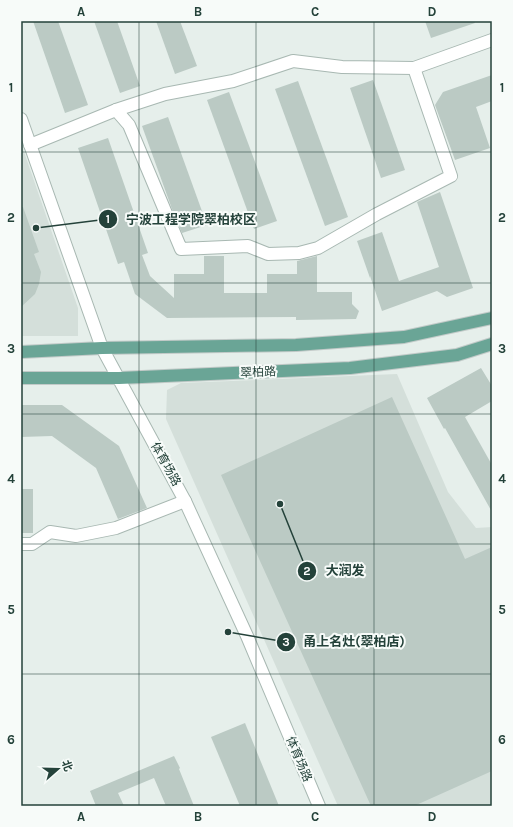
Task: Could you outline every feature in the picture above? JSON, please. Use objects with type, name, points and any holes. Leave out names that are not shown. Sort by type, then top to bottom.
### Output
[{"type":"main road","points":[[21,352],[102,348],[296,345],[404,337],[492,318]]},
{"type":"main road","name":"翠柏路","points":[[21,378],[119,378],[350,368],[457,354],[492,344]]},
{"type":"street","points":[[30,145],[116,110],[165,94],[233,81],[293,61],[342,67],[414,68],[492,40]]},
{"type":"street","points":[[116,110],[129,125],[181,249],[248,246],[268,254],[299,253],[318,248],[377,214],[451,176],[414,68]]},
{"type":"street","name":"体育场路","points":[[21,119],[102,348],[185,501],[247,636],[319,806]]},
{"type":"street","points":[[21,544],[32,544],[50,532],[76,536],[116,528],[185,501]]},
{"type":"shaded area","points":[[21,143],[78,308],[78,336],[21,336]]},
{"type":"shaded area","points":[[397,374],[448,492],[476,528],[492,527],[492,806],[338,806],[166,419],[167,390],[181,383]]},
{"type":"building","points":[[33,21],[58,21],[88,105],[65,113]]},
{"type":"building","points":[[94,21],[117,21],[140,86],[120,93]]},
{"type":"building","points":[[156,21],[180,21],[197,66],[175,74]]},
{"type":"building","points":[[425,21],[474,21],[475,23],[431,38]]},
{"type":"building","points":[[492,75],[492,101],[476,107],[490,148],[455,160],[435,105],[443,92]]},
{"type":"building","points":[[373,80],[405,170],[381,178],[350,88]]},
{"type":"building","points":[[298,81],[348,217],[325,226],[275,89]]},
{"type":"building","points":[[229,92],[277,221],[254,229],[207,100]]},
{"type":"building","points":[[168,117],[207,225],[182,233],[142,126]]},
{"type":"building","points":[[108,138],[148,253],[142,255],[150,276],[174,298],[174,274],[204,274],[204,256],[224,256],[224,293],[267,293],[267,274],[297,274],[297,261],[317,256],[317,292],[352,292],[352,304],[359,311],[356,319],[296,320],[296,317],[167,318],[135,294],[124,262],[118,264],[78,148]]},
{"type":"building","points":[[440,192],[473,288],[447,297],[437,291],[382,311],[357,241],[382,232],[399,281],[439,267],[417,202]]},
{"type":"building","points":[[21,207],[23,207],[39,252],[34,254],[41,272],[39,284],[35,294],[21,307]]},
{"type":"building","points":[[481,368],[492,386],[492,401],[465,417],[492,465],[492,512],[427,398]]},
{"type":"building","points":[[392,397],[465,559],[492,547],[492,771],[414,806],[371,806],[221,475]]},
{"type":"building","points":[[21,405],[62,405],[119,446],[147,508],[118,519],[96,468],[52,436],[21,437]]},
{"type":"building","points":[[21,489],[33,489],[33,533],[21,533]]},
{"type":"building","points":[[245,723],[279,806],[240,806],[211,737]]},
{"type":"building","points":[[174,756],[194,806],[166,806],[154,778],[118,793],[124,806],[96,806],[90,791]]},
{"type":"place","name":"宁波工程学院翠柏校区","points":[[36,228]]},
{"type":"place","name":"大润发","points":[[280,504]]},
{"type":"place","name":"甬上名灶(翠柏店)","points":[[228,632]]}]
